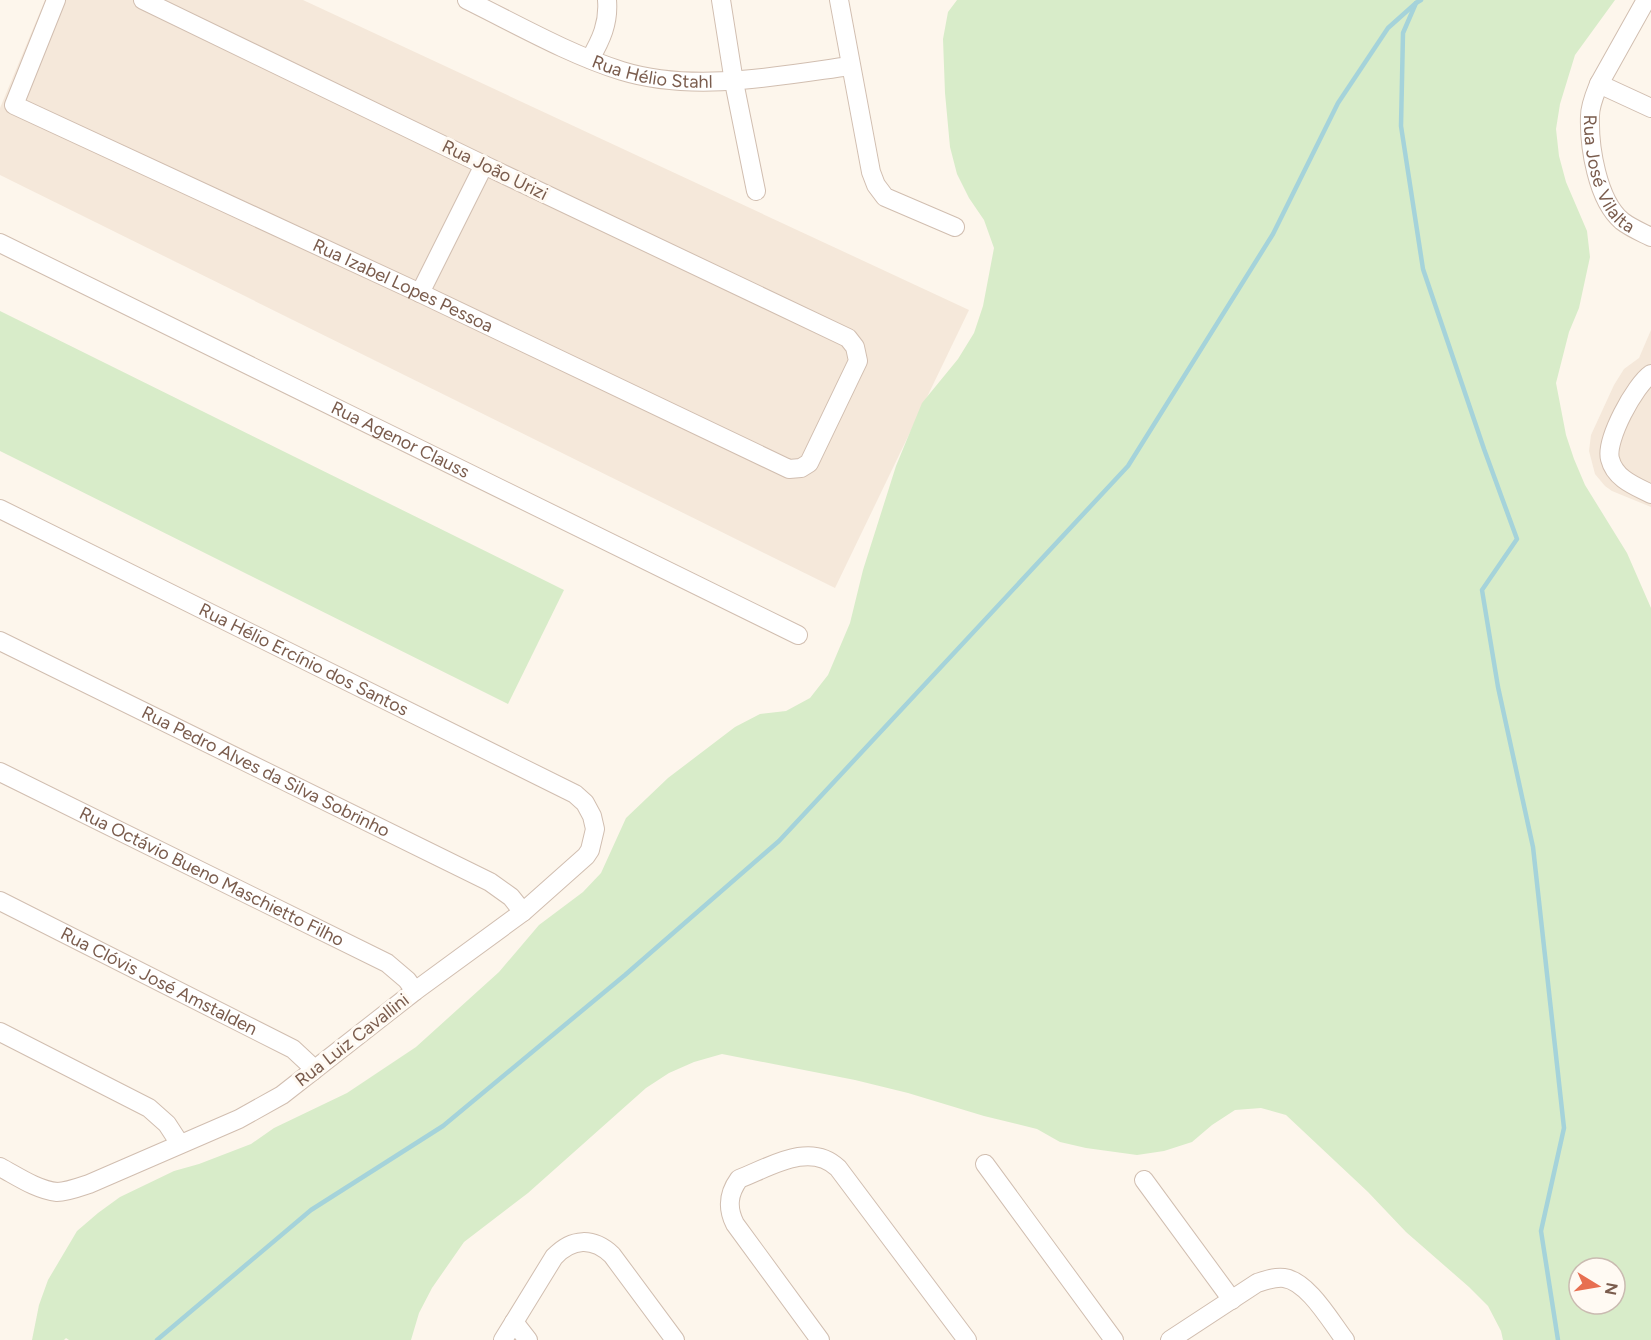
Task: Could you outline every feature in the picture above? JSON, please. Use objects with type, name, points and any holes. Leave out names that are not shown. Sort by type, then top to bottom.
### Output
[{"type":"street","name":"Rua Izabel Lopes Pessoa","points":[[56,0],[14,105],[420,293],[789,470]]},
{"type":"street","name":"Rua João Urizi","points":[[143,0],[848,338],[855,347],[858,361],[809,464],[789,470]]},
{"type":"street","name":"Rua Hélio Stahl","points":[[467,0],[590,59],[623,71],[658,78],[734,82],[850,66]]},
{"type":"street","points":[[590,59],[603,36],[607,21],[607,0]]},
{"type":"street","points":[[721,0],[734,82],[756,190]]},
{"type":"street","points":[[839,0],[850,66],[876,185],[885,197],[955,227]]},
{"type":"street","name":"Rua José Vilalta","points":[[1646,0],[1599,84],[1593,97],[1590,114],[1593,154],[1602,190],[1621,220],[1651,237]]},
{"type":"street","points":[[1599,84],[1651,108]]},
{"type":"street","points":[[420,293],[484,165]]},
{"type":"street","name":"Rua Agenor Clauss","points":[[0,243],[798,635]]},
{"type":"street","points":[[1651,374],[1642,380],[1623,413],[1609,449],[1610,460],[1615,471],[1625,482],[1651,494]]},
{"type":"street","name":"Rua Hélio Ercínio dos Santos","points":[[0,509],[575,794],[589,809],[594,822]]},
{"type":"street","name":"Rua Pedro Alves da Silva Sobrinho","points":[[0,641],[490,882],[512,897],[523,912]]},
{"type":"street","name":"Rua Octávio Bueno Maschietto Filho","points":[[0,772],[387,963],[398,971],[415,991]]},
{"type":"street","name":"Rua Luiz Cavallini","points":[[0,1167],[33,1184],[57,1192],[89,1184],[238,1119],[282,1095],[415,991],[523,912],[586,856],[594,836],[594,822]]},
{"type":"street","name":"Rua Clóvis José Amstalden","points":[[0,901],[293,1049],[313,1071]]},
{"type":"street","points":[[0,1032],[149,1108],[167,1124],[180,1144]]},
{"type":"street","points":[[820,1340],[735,1224],[729,1209],[734,1186],[739,1179],[803,1155],[818,1156],[838,1168],[967,1340]]},
{"type":"street","points":[[985,1164],[1114,1340]]},
{"type":"street","points":[[1144,1180],[1232,1300]]},
{"type":"street","points":[[503,1340],[554,1257],[572,1243],[583,1241],[594,1242],[604,1247],[612,1255],[675,1340]]},
{"type":"street","points":[[1170,1340],[1199,1333],[1232,1300],[1257,1283],[1271,1278],[1286,1278],[1299,1284],[1310,1294],[1346,1340]]},
{"type":"street","points":[[514,1322],[528,1340]]},
{"type":"shaded area","points":[[45,0],[303,0],[969,310],[835,588],[0,175],[0,108]]},
{"type":"shaded area","points":[[1651,330],[1651,507],[1605,486],[1595,474],[1589,451],[1591,435],[1614,385],[1624,369],[1639,358]]},
{"type":"green space","points":[[957,0],[1615,0],[1575,55],[1560,104],[1556,129],[1559,156],[1566,182],[1587,231],[1590,257],[1579,308],[1569,332],[1556,383],[1566,435],[1574,459],[1585,485],[1627,553],[1651,608],[1651,1340],[1503,1340],[1501,1331],[1488,1306],[1406,1232],[1368,1192],[1286,1115],[1261,1108],[1235,1110],[1192,1142],[1164,1151],[1137,1155],[1060,1142],[1037,1129],[855,1080],[722,1054],[694,1062],[669,1073],[646,1088],[528,1193],[464,1242],[432,1288],[419,1313],[411,1340],[69,1340],[66,1338],[64,1340],[32,1340],[39,1305],[48,1280],[77,1231],[98,1213],[120,1197],[174,1171],[251,1144],[274,1128],[347,1093],[416,1047],[499,972],[539,925],[583,892],[601,873],[626,818],[668,778],[735,727],[760,714],[786,711],[810,698],[828,675],[850,623],[863,570],[896,466],[922,403],[958,359],[974,333],[983,306],[994,248],[984,220],[957,174],[950,147],[943,39],[948,12]]},
{"type":"green space","points":[[0,311],[564,590],[508,704],[0,451]]},
{"type":"waterway","points":[[1421,0],[1416,3],[1403,33],[1401,126],[1423,269],[1517,539],[1482,590],[1498,687],[1533,847],[1564,1128],[1541,1231],[1558,1340]]},
{"type":"waterway","points":[[157,1340],[311,1210],[443,1126],[625,975],[779,841],[1128,466],[1273,234],[1338,103],[1388,28],[1416,3]]}]
